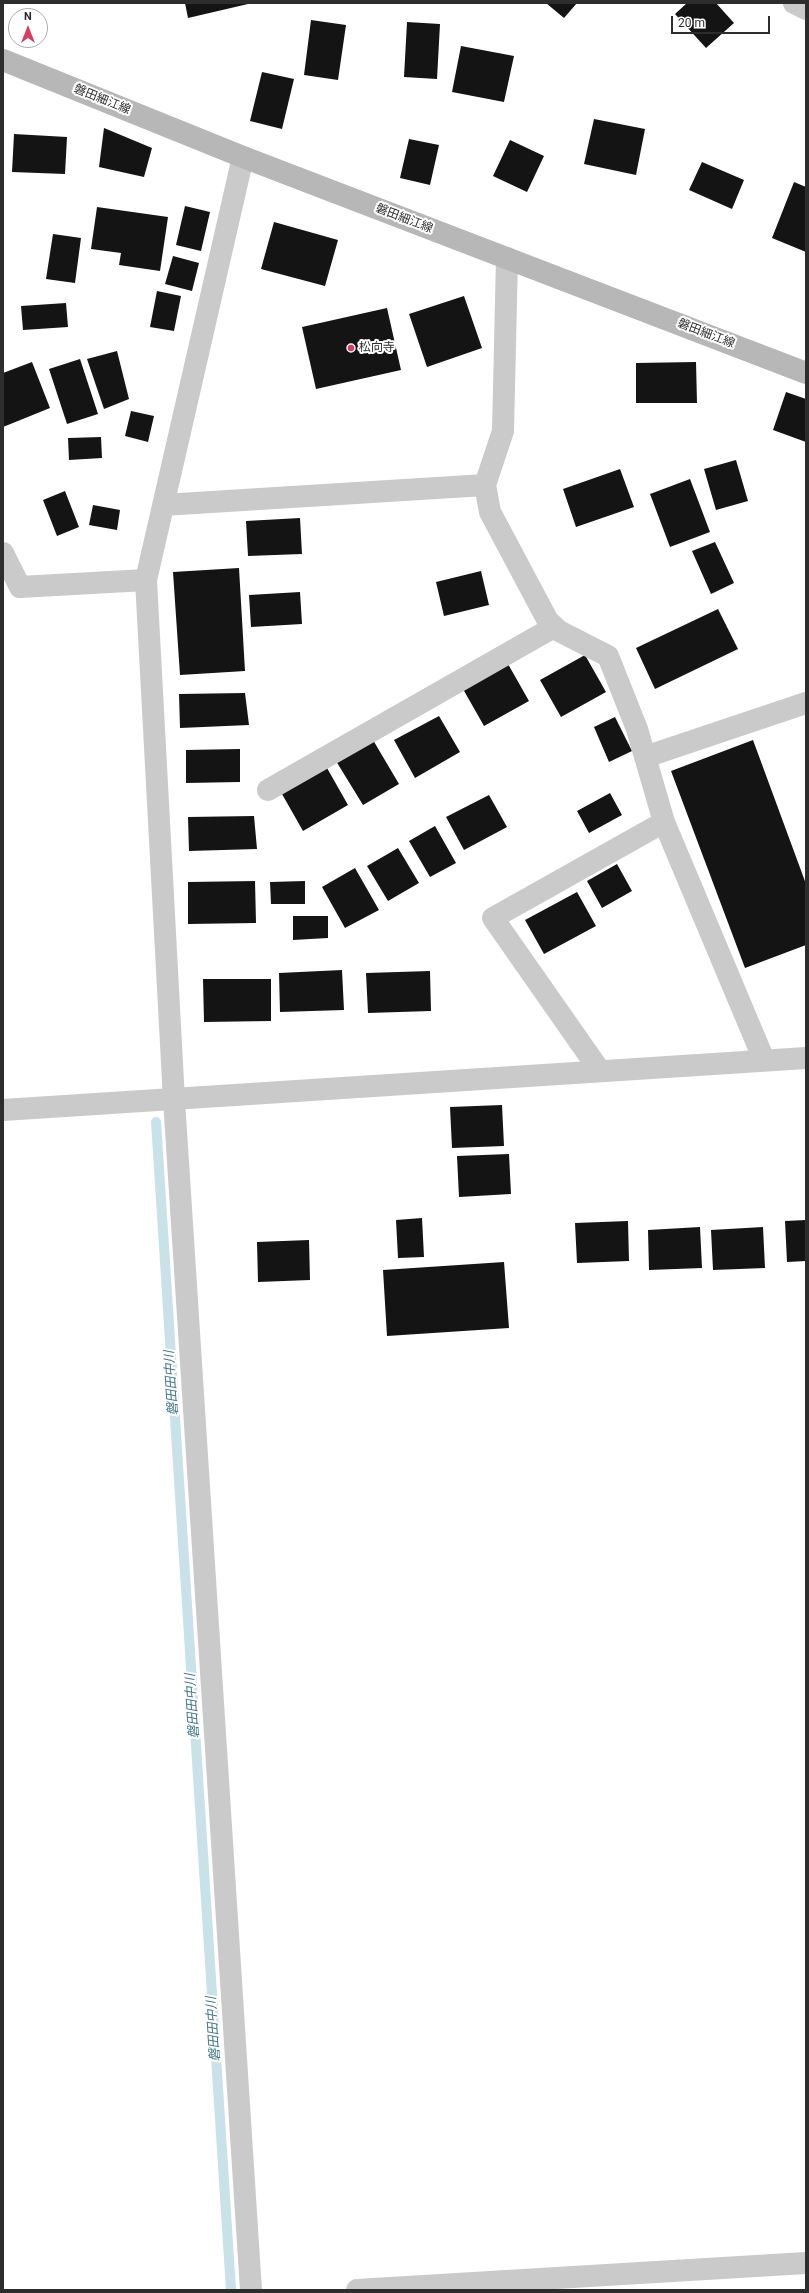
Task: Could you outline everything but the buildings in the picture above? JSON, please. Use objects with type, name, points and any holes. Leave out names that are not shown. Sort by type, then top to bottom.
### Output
[{"type":"main road","name":"磐田細江線","points":[[3,60],[243,157],[806,373]]},
{"type":"street","points":[[794,3],[806,9]]},
{"type":"street","points":[[243,157],[146,580],[174,1100],[251,2290]]},
{"type":"street","points":[[507,258],[503,431],[485,485],[490,512],[548,621],[554,627],[608,656],[637,729],[664,822],[764,1060]]},
{"type":"street","points":[[163,505],[485,485]]},
{"type":"street","points":[[3,553],[20,587],[146,580]]},
{"type":"street","points":[[268,790],[554,627]]},
{"type":"street","points":[[645,757],[806,703]]},
{"type":"street","points":[[600,1071],[493,918],[664,822]]},
{"type":"street","points":[[3,1110],[806,1058]]},
{"type":"street","points":[[357,2290],[806,2263]]},
{"type":"waterway","name":"磐田田中川","points":[[156,1122],[231,2290]]},
{"type":"place","name":"松向寺","points":[[351,348]]}]
